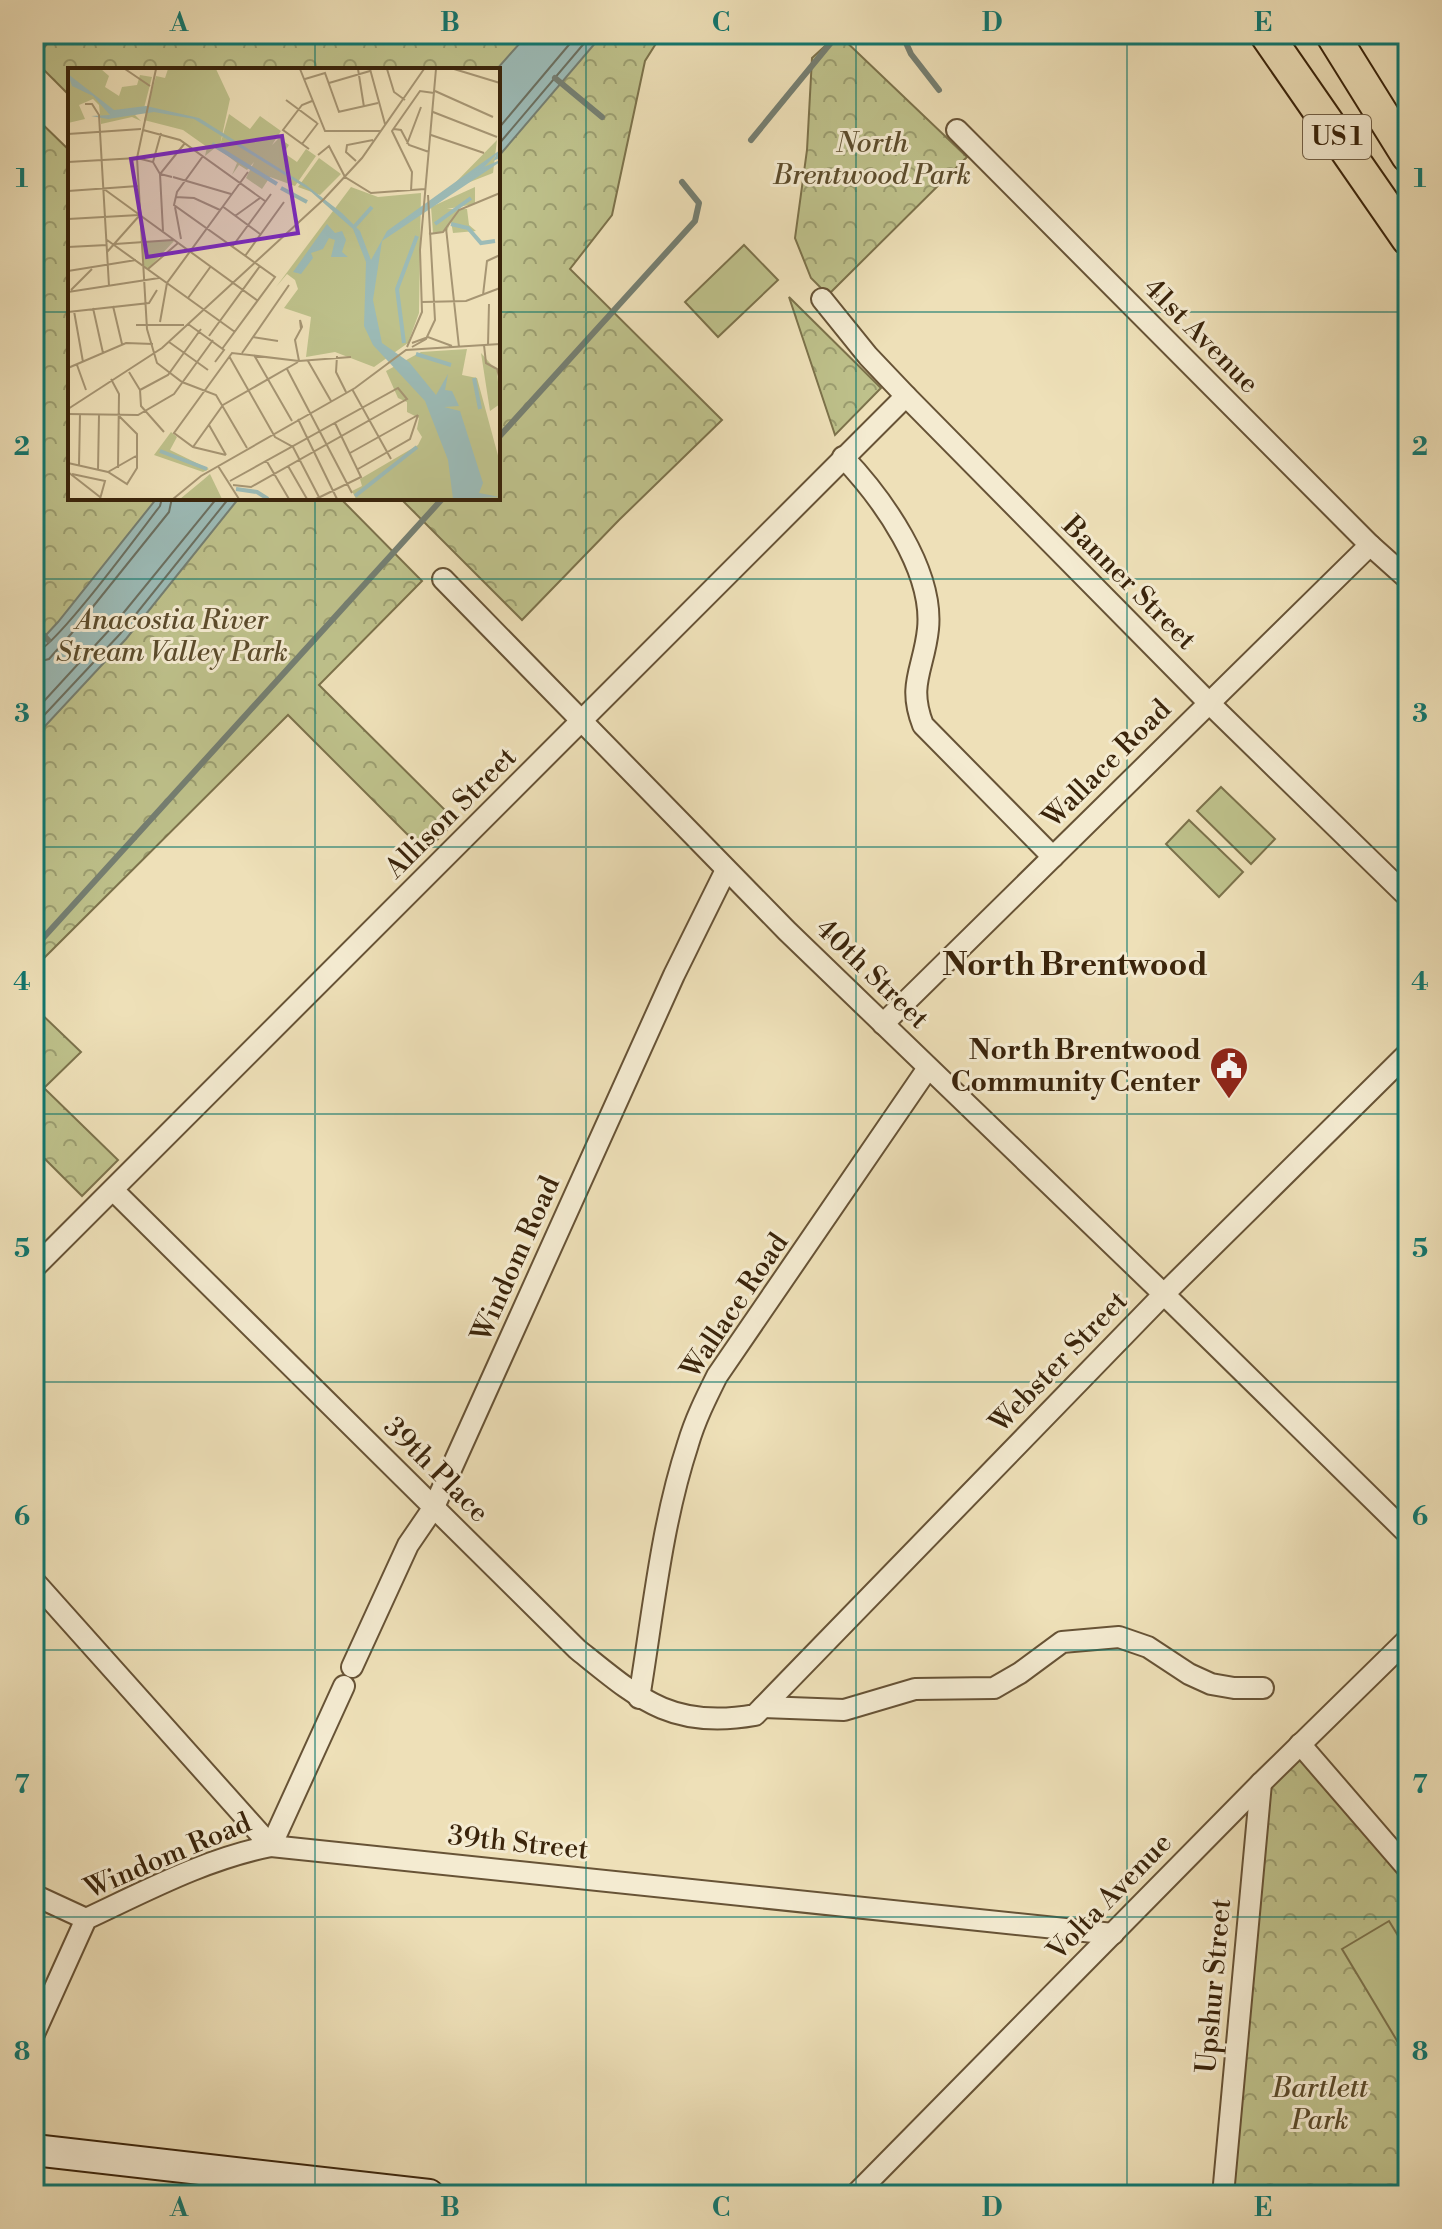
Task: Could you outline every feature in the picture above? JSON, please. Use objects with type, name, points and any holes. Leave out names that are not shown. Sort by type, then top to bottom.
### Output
[{"type":"main road","name":"US 1","points":[[1266,34],[1408,239]]},
{"type":"main road","name":"US 1","points":[[1332,34],[1408,156]]},
{"type":"main road","points":[[34,2150],[429,2195]]},
{"type":"street","name":"41st Avenue","points":[[957,130],[1370,545],[1408,579]]},
{"type":"street","name":"Banner Street","points":[[822,299],[849,334],[906,396],[1209,703],[1408,897]]},
{"type":"street","name":"Allison Street","points":[[34,1268],[906,396]]},
{"type":"street","points":[[843,457],[868,482],[892,515],[926,590],[928,631],[914,692],[915,706],[923,725],[1053,857]]},
{"type":"street","name":"Wallace Road","points":[[883,1024],[1370,545]]},
{"type":"street","name":"40th Street","points":[[443,579],[726,870],[1408,1534]]},
{"type":"street","name":"Windom Road","points":[[352,1667],[408,1545],[434,1507],[674,975],[726,870]]},
{"type":"street","name":"Webster Street","points":[[759,1711],[1164,1294],[1408,1053]]},
{"type":"street","name":"Wallace Road","points":[[639,1698],[670,1511],[700,1412],[717,1376],[928,1068]]},
{"type":"street","name":"39th Place","points":[[113,1190],[577,1649],[639,1698],[675,1712],[713,1720],[759,1711],[844,1710],[915,1689],[994,1688],[1062,1642],[1119,1637],[1148,1647],[1189,1674],[1211,1684],[1263,1688]]},
{"type":"street","points":[[34,1581],[271,1846]]},
{"type":"street","name":"Volta Avenue","points":[[855,2195],[1261,1783],[1408,1639]]},
{"type":"street","name":"Windom Road","points":[[34,2034],[86,1919],[206,1864],[235,1853],[271,1846],[344,1686]]},
{"type":"street","points":[[1300,1744],[1408,1869]]},
{"type":"street","name":"Upshur Street","points":[[1223,2195],[1261,1783]]},
{"type":"street","name":"39th Street","points":[[271,1846],[1113,1934]]},
{"type":"street","points":[[34,1895],[86,1919]]},
{"type":"green space","points":[[55,34],[662,34],[645,61],[612,215],[570,269],[722,420],[522,620],[402,500],[500,500],[500,68],[68,68],[68,94],[34,60]]},
{"type":"green space","name":"North Brentwood Park","points":[[838,34],[967,157],[828,295],[811,278],[795,238],[807,150],[812,58]]},
{"type":"green space","name":"Anacostia River Stream Valley Park","points":[[34,116],[68,149],[68,500],[342,500],[422,581],[319,685],[456,821],[425,852],[288,715],[34,968]]},
{"type":"green space","points":[[744,245],[778,280],[718,337],[685,302]]},
{"type":"green space","points":[[789,297],[881,388],[835,435]]},
{"type":"green space","points":[[1221,787],[1275,839],[1251,864],[1197,811]]},
{"type":"green space","points":[[1189,820],[1243,872],[1219,897],[1166,844]]},
{"type":"green space","points":[[34,1007],[81,1052],[44,1088],[118,1160],[82,1196],[34,1148]]},
{"type":"green space","name":"Bartlett Park","points":[[1300,1744],[1408,1869],[1408,2195],[1223,2195],[1261,1783]]},
{"type":"green space","points":[[1389,1921],[1408,1952],[1408,2038],[1399,2044],[1342,1949]]},
{"type":"water","points":[[528,34],[603,34],[500,155],[498,68]]},
{"type":"water","points":[[155,500],[237,500],[126,639],[34,738],[34,648]]},
{"type":"waterway","points":[[751,140],[838,34]]},
{"type":"waterway","points":[[902,34],[911,54],[939,90]]},
{"type":"waterway","points":[[555,78],[602,117]]},
{"type":"waterway","points":[[500,436],[695,221],[699,203],[682,182]]},
{"type":"waterway","points":[[34,948],[441,500]]},
{"type":"waterway","points":[[34,625],[48,640]]},
{"type":"place","name":"North Brentwood Community Center","points":[[1229,1100]]},
{"type":"district","name":"North Brentwood","points":[[1075,965]]}]
